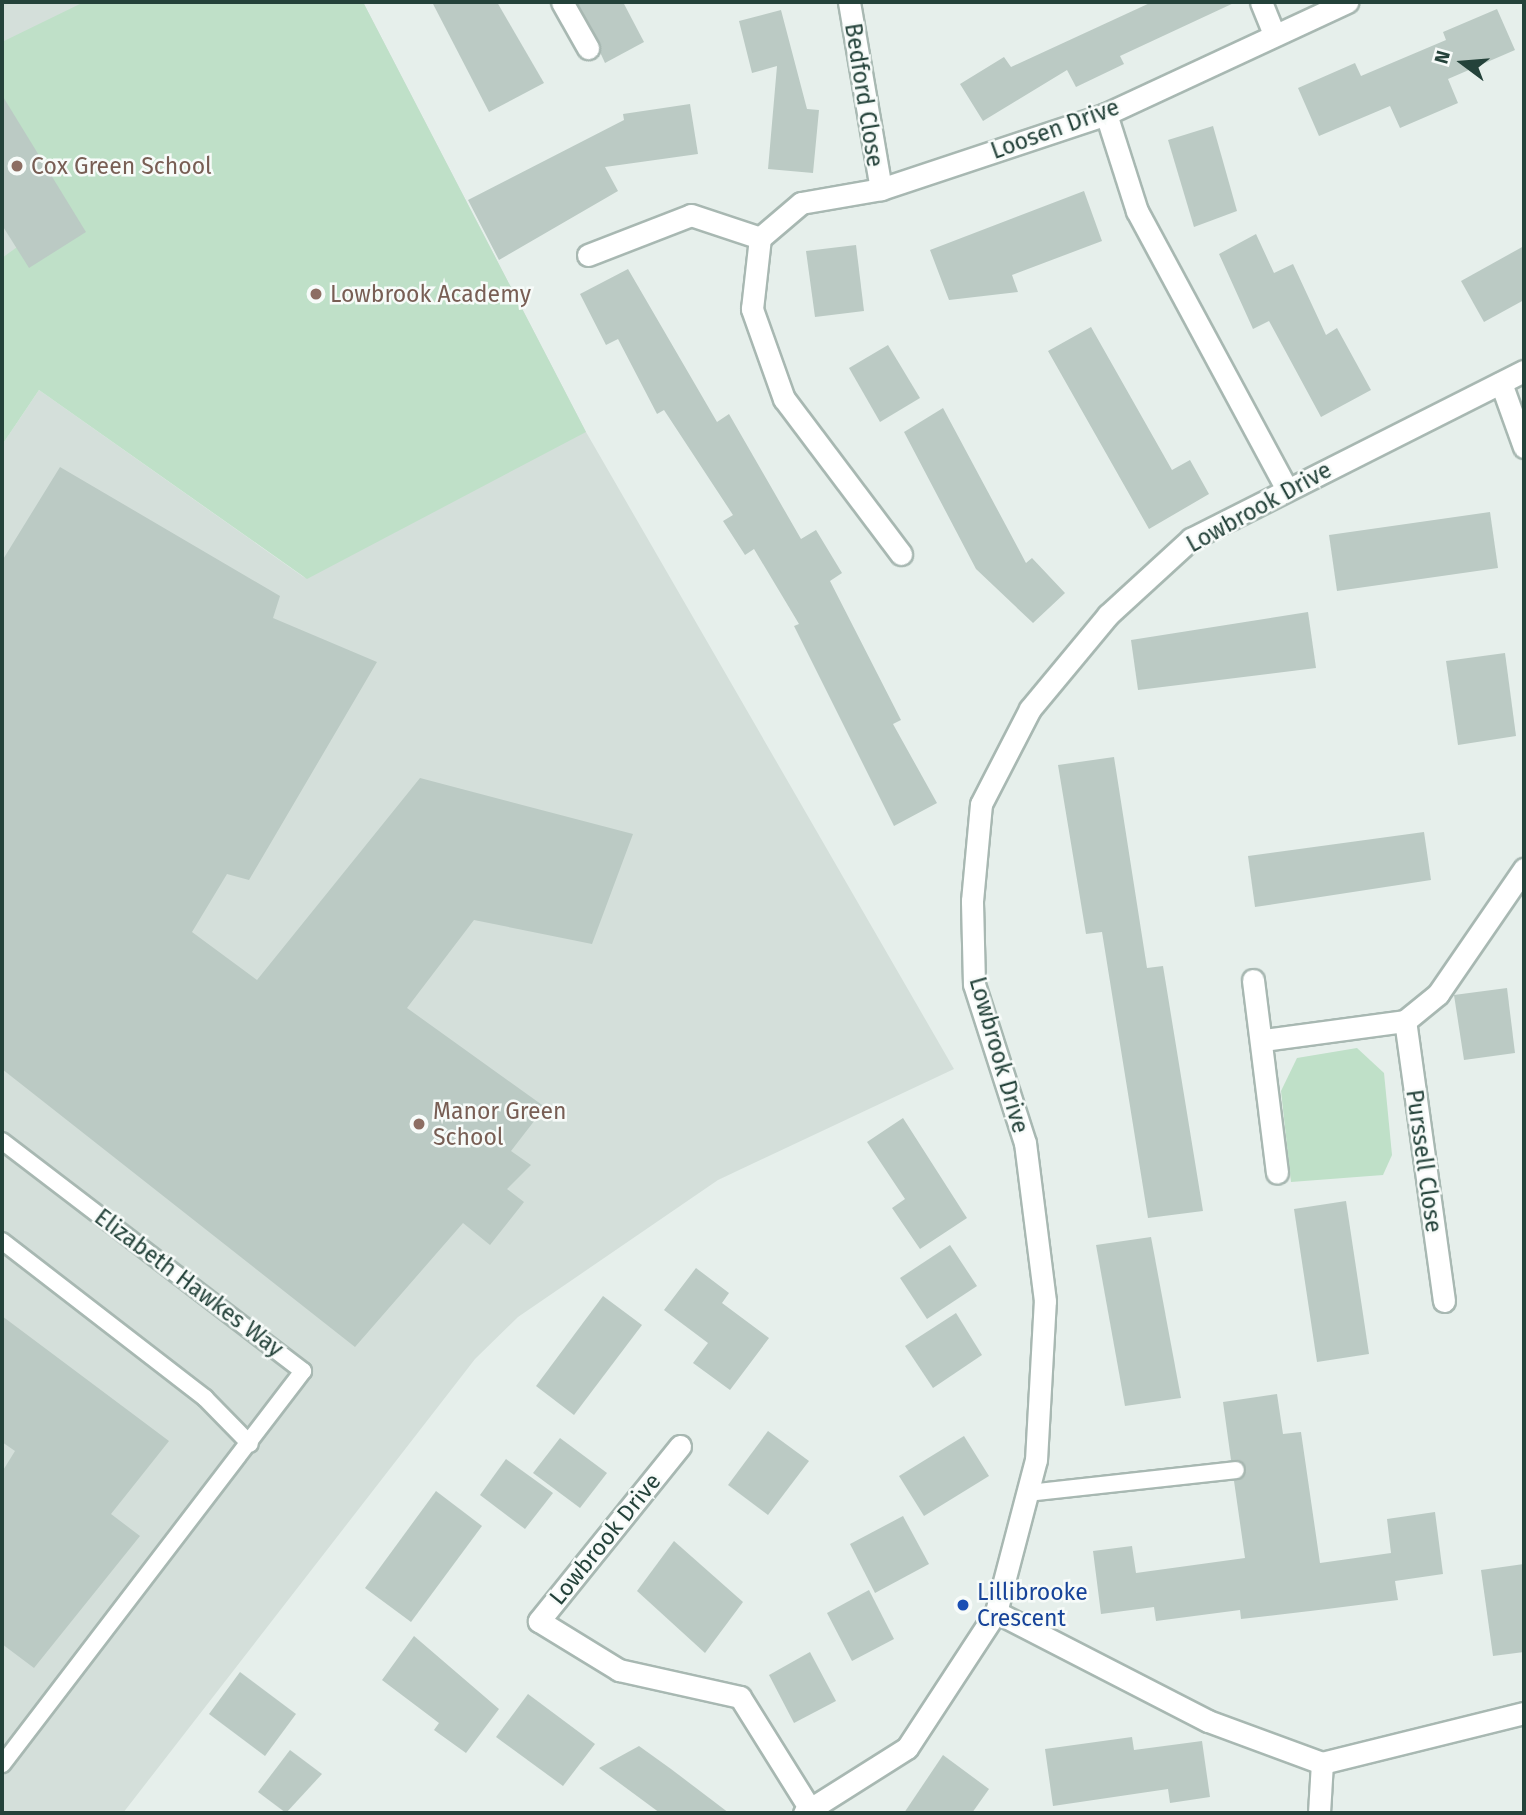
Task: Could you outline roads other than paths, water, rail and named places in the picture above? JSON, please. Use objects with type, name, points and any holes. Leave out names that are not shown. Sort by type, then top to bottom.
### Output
[{"type":"street","points":[[562,2],[588,48]]},
{"type":"street","name":"Bedford Close","points":[[849,2],[881,189]]},
{"type":"street","points":[[1261,2],[1273,32]]},
{"type":"street","name":"Loosen Drive","points":[[760,238],[801,203],[881,189],[1106,114],[1273,32],[1347,2]]},
{"type":"street","points":[[1106,114],[1137,211],[1286,488]]},
{"type":"street","points":[[588,255],[691,215],[760,238],[752,309],[785,399],[901,554]]},
{"type":"street","name":"Lowbrook Drive","points":[[680,1446],[539,1621],[620,1670],[740,1697],[807,1811],[907,1748],[996,1612],[1036,1460],[1045,1300],[1025,1143],[974,984],[972,901],[981,804],[1030,709],[1108,615],[1191,539],[1286,488],[1524,371]]},
{"type":"street","points":[[1501,383],[1524,447]]},
{"type":"street","points":[[1264,1040],[1405,1021],[1438,994],[1524,869]]},
{"type":"street","points":[[1253,979],[1264,1040],[1277,1173]]},
{"type":"street","name":"Purssell Close","points":[[1405,1021],[1444,1301]]},
{"type":"street","points":[[996,1612],[1208,1721],[1322,1763],[1524,1713]]},
{"type":"street","points":[[1320,1813],[1322,1763]]},
{"type":"lane","name":"Elizabeth Hawkes Way","points":[[2,1141],[303,1371],[250,1444],[2,1764]]},
{"type":"lane","points":[[2,1241],[205,1398],[250,1444]]},
{"type":"lane","points":[[1028,1493],[1236,1470]]},
{"type":"place","name":"Cox Green School","points":[[17,166]]},
{"type":"place","name":"Lowbrook Academy","points":[[316,294]]},
{"type":"place","name":"Manor Green School","points":[[419,1124]]},
{"type":"place","name":"Lillibrooke Crescent","points":[[963,1605]]}]
